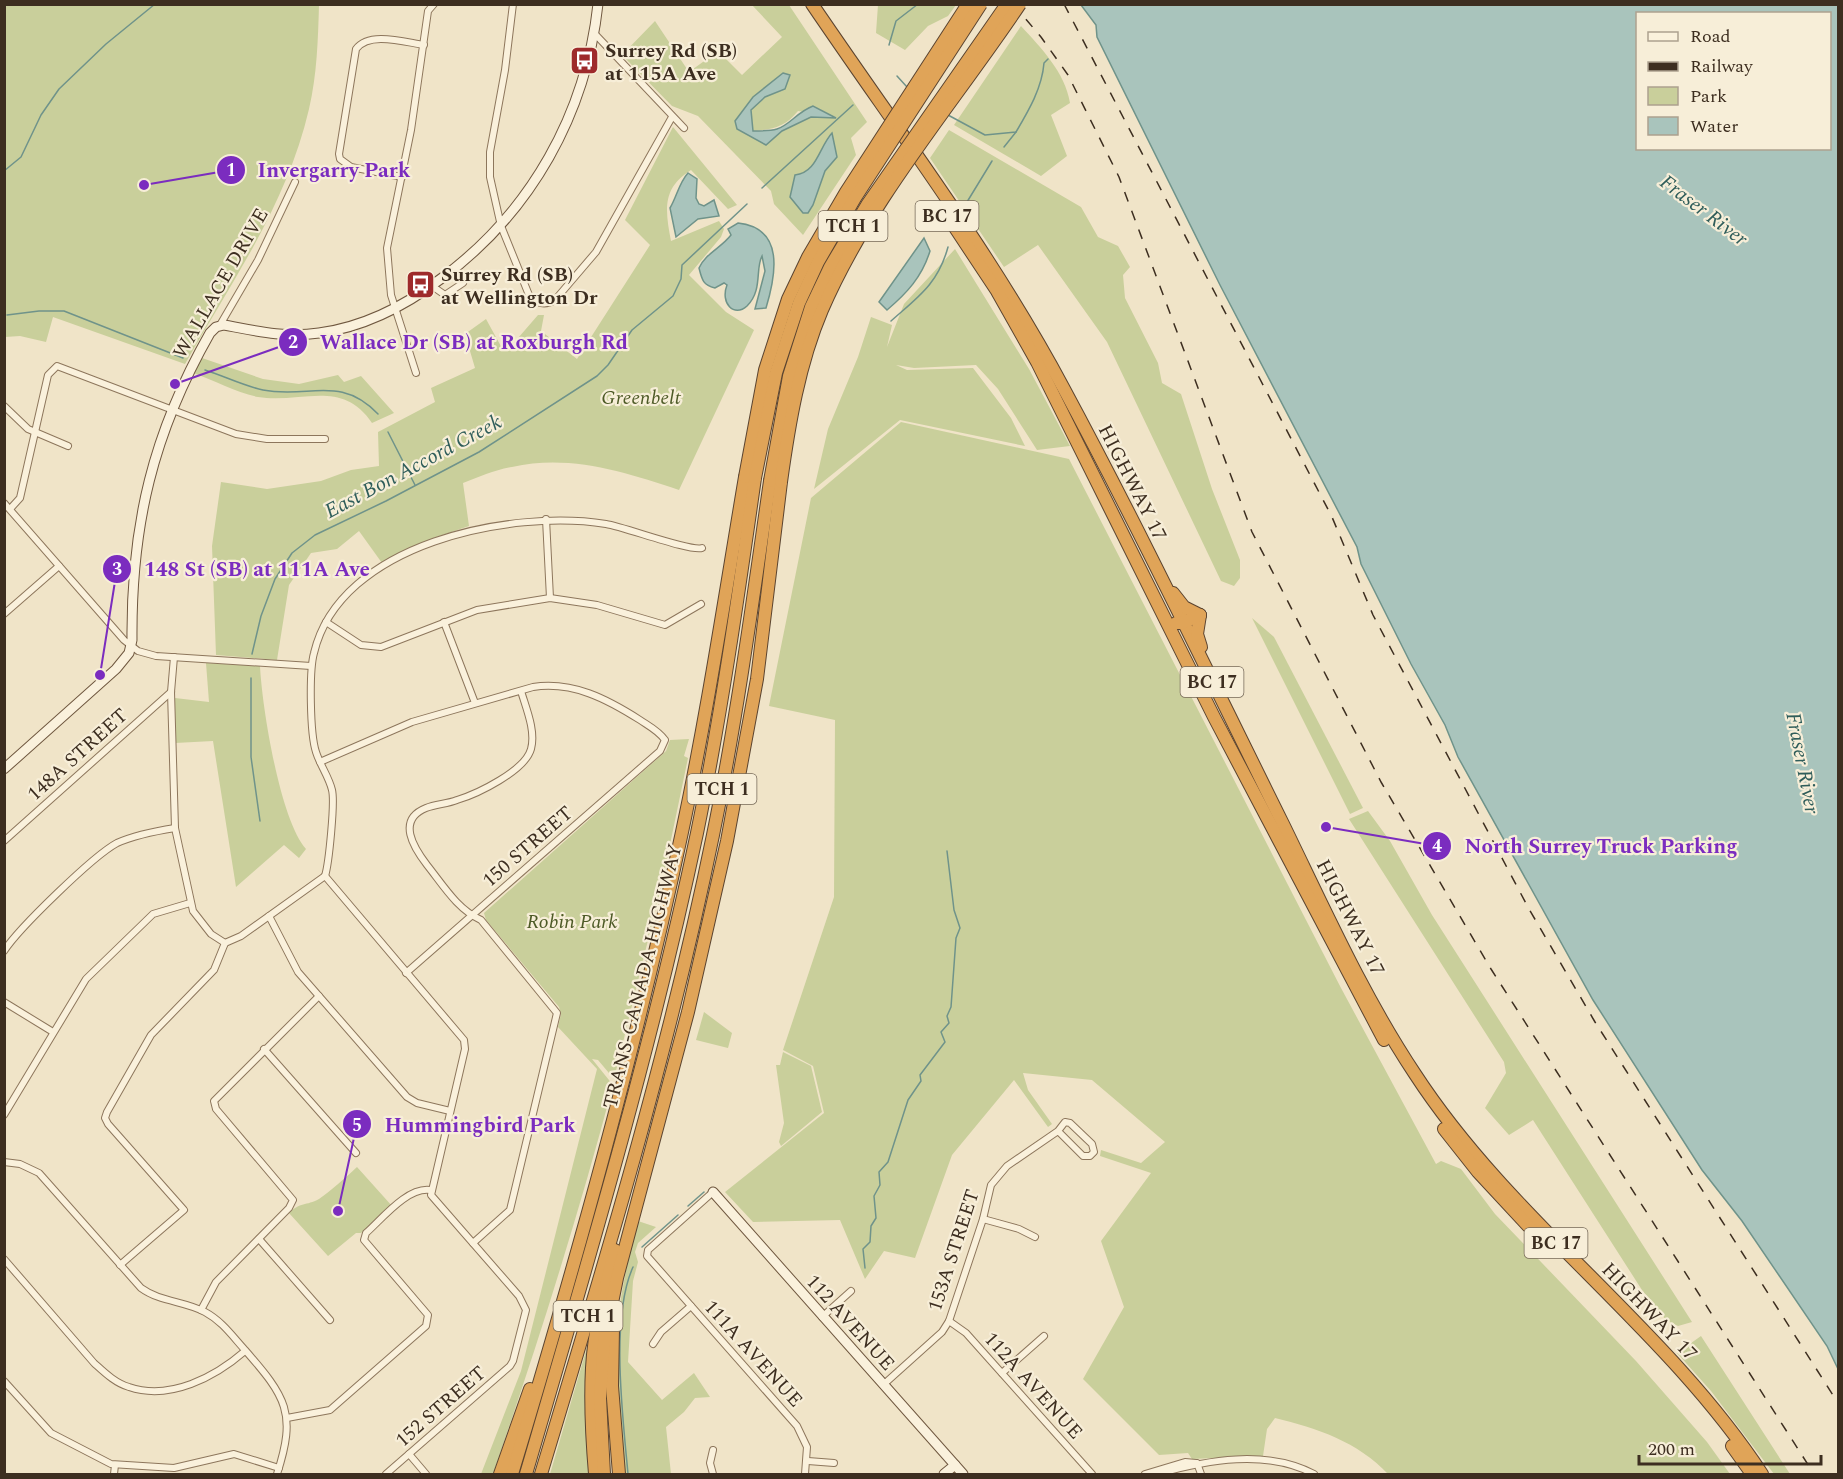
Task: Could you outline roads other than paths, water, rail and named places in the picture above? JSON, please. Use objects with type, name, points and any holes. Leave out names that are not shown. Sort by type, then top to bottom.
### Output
[{"type":"highway","name":"HIGHWAY 17","points":[[802,4],[997,291],[1037,362],[1271,829],[1366,1009],[1433,1114],[1508,1206],[1677,1378],[1712,1419],[1752,1474]]},
{"type":"highway","name":"HIGHWAY 17","points":[[812,4],[978,247],[1028,325],[1128,514],[1370,997],[1422,1084],[1514,1200],[1683,1372],[1718,1414],[1762,1474]]},
{"type":"highway","points":[[512,1474],[573,1266],[643,1001],[682,831],[750,478],[765,370],[788,299],[808,257],[846,192],[968,4]]},
{"type":"highway","name":"TCH 1","points":[[750,478],[776,373],[799,303],[818,262],[855,198],[981,4]]},
{"type":"highway","name":"TCH 1","points":[[776,481],[791,366],[811,307],[830,267],[867,205],[1007,4]]},
{"type":"highway","points":[[604,1474],[601,1369],[609,1315],[688,1011],[727,841],[757,679],[776,481],[805,360],[822,311],[840,272],[876,211],[1020,4]]},
{"type":"highway","points":[[1075,438],[1097,469],[1174,621],[1182,623]]},
{"type":"highway","name":"TRANS-CANADA HIGHWAY","points":[[526,1474],[606,1200],[663,982],[712,753],[750,478]]},
{"type":"highway","name":"TRANS-CANADA HIGHWAY","points":[[541,1474],[634,1158],[674,1008],[713,838],[776,481]]},
{"type":"highway","points":[[1128,514],[1180,603],[1200,615]]},
{"type":"highway","points":[[1200,615],[1182,623],[1179,627],[1180,634],[1238,750],[1271,829]]},
{"type":"highway","points":[[1200,615],[1198,642],[1242,742]]},
{"type":"highway","points":[[595,1474],[591,1426],[592,1366],[600,1312],[626,1207],[634,1158]]},
{"type":"highway","points":[[619,1474],[612,1353],[614,1316],[625,1250]]},
{"type":"highway","points":[[500,1474],[573,1266]]},
{"type":"street","points":[[416,373],[388,280],[387,248],[391,218],[402,177],[428,11],[434,4]]},
{"type":"street","points":[[513,4],[505,70],[490,152],[492,194],[501,226],[529,295],[535,301],[545,304],[555,300],[596,252],[672,117]]},
{"type":"street","points":[[220,325],[267,334],[317,334],[354,326],[396,308],[432,286],[467,259],[501,226],[538,177],[559,141],[582,83],[594,33],[598,4]]},
{"type":"street","points":[[594,33],[684,128]]},
{"type":"street","points":[[402,177],[351,167],[344,163],[339,154],[341,137],[356,49],[360,43],[373,39],[424,45]]},
{"type":"street","name":"WALLACE DRIVE","points":[[130,646],[138,531],[151,467],[171,409],[210,333],[220,325],[258,260],[295,182]]},
{"type":"street","points":[[432,286],[445,295],[463,283]]},
{"type":"street","points":[[10,509],[20,498],[51,369],[57,366],[65,367],[214,427],[251,437],[325,440]]},
{"type":"street","points":[[4,406],[22,425],[68,446]]},
{"type":"street","points":[[4,503],[130,646],[145,654],[311,666]]},
{"type":"street","points":[[546,519],[550,598]]},
{"type":"street","points":[[320,762],[412,722],[521,691],[532,734],[531,749],[525,759],[510,773],[466,797],[424,808],[414,816],[410,824],[411,840],[417,851],[465,912],[481,920],[557,1013],[510,1210],[473,1243],[433,1199],[430,1190],[466,1043],[325,876],[332,791],[315,751],[311,666],[321,632],[338,604],[356,585],[412,551],[483,527],[546,519],[619,526],[688,549],[702,548]]},
{"type":"street","points":[[4,614],[59,566]]},
{"type":"street","points":[[326,622],[361,645],[381,647],[444,622],[492,607],[550,598],[597,605],[665,625],[700,604]]},
{"type":"street","points":[[444,622],[476,703]]},
{"type":"street","points":[[4,769],[116,669],[125,660],[130,646]]},
{"type":"street","points":[[174,657],[171,692],[175,828],[190,903],[204,928],[225,943]]},
{"type":"street","name":"150 STREET","points":[[406,973],[660,751],[665,740],[648,725],[616,705],[589,693],[557,686],[521,691]]},
{"type":"street","name":"148A STREET","points":[[4,841],[171,692]]},
{"type":"street","points":[[4,951],[19,932],[104,852],[125,840],[175,828]]},
{"type":"street","points":[[120,1265],[184,1210],[105,1118],[151,1035],[214,970],[225,943],[241,936],[325,876]]},
{"type":"street","points":[[4,1115],[86,979],[144,921],[160,910],[190,903]]},
{"type":"street","points":[[269,916],[296,969],[410,1099],[450,1111]]},
{"type":"street","points":[[201,1310],[212,1286],[291,1206],[293,1198],[214,1103],[217,1096],[319,996]]},
{"type":"street","points":[[4,1002],[53,1032]]},
{"type":"street","points":[[264,1049],[356,1153]]},
{"type":"street","points":[[1063,1123],[1070,1123],[1092,1144],[1092,1154],[1083,1156],[1058,1131],[1063,1123]]},
{"type":"street","name":"153A STREET","points":[[883,1385],[942,1332],[949,1321],[983,1219],[986,1197],[1000,1172],[1058,1131]]},
{"type":"street","points":[[4,1162],[25,1166],[39,1173],[120,1265],[147,1292],[201,1310],[223,1325],[273,1383],[287,1418],[287,1442],[278,1471],[234,1454],[174,1468],[116,1465],[99,1459],[51,1433],[4,1381]]},
{"type":"street","points":[[287,1418],[330,1410],[426,1326],[428,1315],[364,1240],[366,1233],[405,1198],[424,1190],[430,1190]]},
{"type":"street","name":"111A AVENUE","points":[[713,1192],[647,1254],[797,1426],[807,1448],[807,1461]]},
{"type":"street","name":"112 AVENUE","points":[[713,1192],[963,1474]]},
{"type":"street","points":[[983,1219],[1019,1229],[1035,1238]]},
{"type":"street","points":[[259,1239],[330,1320]]},
{"type":"street","name":"152 STREET","points":[[386,1474],[513,1361],[526,1315],[525,1306],[473,1243]]},
{"type":"street","points":[[4,1259],[94,1362],[109,1377],[128,1387],[154,1390],[185,1385],[213,1375],[246,1351]]},
{"type":"street","points":[[822,1317],[851,1292]]},
{"type":"street","points":[[653,1344],[661,1332],[691,1306]]},
{"type":"street","name":"112A AVENUE","points":[[949,1321],[966,1333],[1092,1474]]},
{"type":"street","points":[[1002,1373],[1044,1336]]},
{"type":"street","points":[[713,1450],[710,1463],[713,1474]]},
{"type":"street","points":[[409,1454],[426,1474]]},
{"type":"street","points":[[1145,1474],[1185,1462],[1269,1460],[1314,1474]]},
{"type":"street","points":[[805,1474],[807,1461],[834,1463]]},
{"type":"street","points":[[1158,1474],[1197,1463]]},
{"type":"street","points":[[1197,1463],[1201,1474]]},
{"type":"street","points":[[114,1474],[116,1465]]},
{"type":"street","points":[[944,1474],[955,1465]]},
{"type":"water","name":"Fraser River","points":[[1081,5],[1838,5],[1838,1369],[1827,1346],[1742,1221],[1702,1170],[1593,1000],[1458,757],[1445,725],[1411,664],[1361,564],[1357,547],[1220,285],[1097,37],[1096,25]]},
{"type":"water","points":[[783,73],[790,75],[785,89],[765,97],[751,110],[753,131],[782,127],[813,106],[836,118],[811,117],[782,131],[766,145],[737,129],[735,121],[753,97]]},
{"type":"water","points":[[832,133],[837,157],[825,171],[813,205],[808,213],[803,213],[790,197],[795,175],[808,170],[813,165]]},
{"type":"water","points":[[688,173],[697,179],[696,198],[699,204],[704,206],[714,200],[719,216],[698,219],[676,237],[670,208]]},
{"type":"water","points":[[738,223],[753,227],[764,234],[770,243],[774,268],[766,308],[755,309],[765,271],[762,256],[755,293],[752,300],[742,309],[733,309],[727,303],[725,292],[727,285],[724,283],[715,288],[711,287],[705,284],[701,276],[699,268],[702,263],[731,235],[728,229]]},
{"type":"water","points":[[924,238],[930,251],[923,269],[907,291],[887,310],[879,302]]},
{"type":"waterway","points":[[4,171],[21,157],[41,115],[59,89],[106,44],[155,4]]},
{"type":"waterway","points":[[889,45],[896,21],[918,4]]},
{"type":"waterway","points":[[948,115],[985,135],[1016,132],[1034,99],[1041,81],[1044,63],[1048,59]]},
{"type":"waterway","name":"East Bon Accord Creek","points":[[897,76],[907,87]]},
{"type":"waterway","name":"East Bon Accord Creek","points":[[762,188],[853,105]]},
{"type":"waterway","points":[[1004,147],[1016,132]]},
{"type":"waterway","points":[[967,202],[992,161]]},
{"type":"waterway","name":"East Bon Accord Creek","points":[[252,654],[261,616],[275,579],[292,553],[315,535],[479,452],[597,376],[608,365],[632,330],[673,296],[681,279],[682,265],[747,204]]},
{"type":"waterway","points":[[891,321],[933,280],[948,247]]},
{"type":"waterway","points":[[7,315],[64,311],[183,358]]},
{"type":"waterway","points":[[205,370],[263,390],[337,391],[364,402],[378,414]]},
{"type":"waterway","points":[[388,432],[415,485]]},
{"type":"waterway","name":"East Bon Accord Creek","points":[[251,678],[251,757],[260,821]]},
{"type":"waterway","points":[[865,1268],[863,1249],[870,1242],[871,1226],[876,1218],[874,1196],[880,1185],[879,1172],[888,1162],[908,1100],[921,1081],[920,1075],[945,1042],[941,1032],[949,1023],[947,1016],[951,1007],[956,938],[960,928],[954,910],[947,851]]},
{"type":"waterway","points":[[688,1206],[704,1192]]},
{"type":"waterway","points":[[642,1247],[678,1215]]},
{"type":"waterway","points":[[628,1474],[621,1397],[620,1340],[626,1288],[633,1267]]},
{"type":"railway","points":[[1013,4],[1041,37],[1068,75],[1119,177],[1252,532],[1381,782],[1491,969],[1814,1474]]},
{"type":"railway","points":[[1064,4],[1332,517],[1373,615],[1529,909],[1595,1022],[1838,1403]]},
{"type":"place","name":"Surrey Rd (SB) at 115A Ave","points":[[584,61]]},
{"type":"place","name":"Invergarry Park","points":[[144,185]]},
{"type":"place","name":"Surrey Rd (SB) at Wellington Dr","points":[[420,285]]},
{"type":"place","name":"Wallace Dr (SB) at Roxburgh Rd","points":[[175,384]]},
{"type":"place","name":"148 St (SB) at 111A Ave","points":[[100,675]]},
{"type":"place","name":"North Surrey Truck Parking","points":[[1326,827]]},
{"type":"place","name":"Hummingbird Park","points":[[338,1211]]},
{"type":"park label","name":"Greenbelt","points":[[641,397]]},
{"type":"park label","name":"Robin Park","points":[[572,921]]}]
